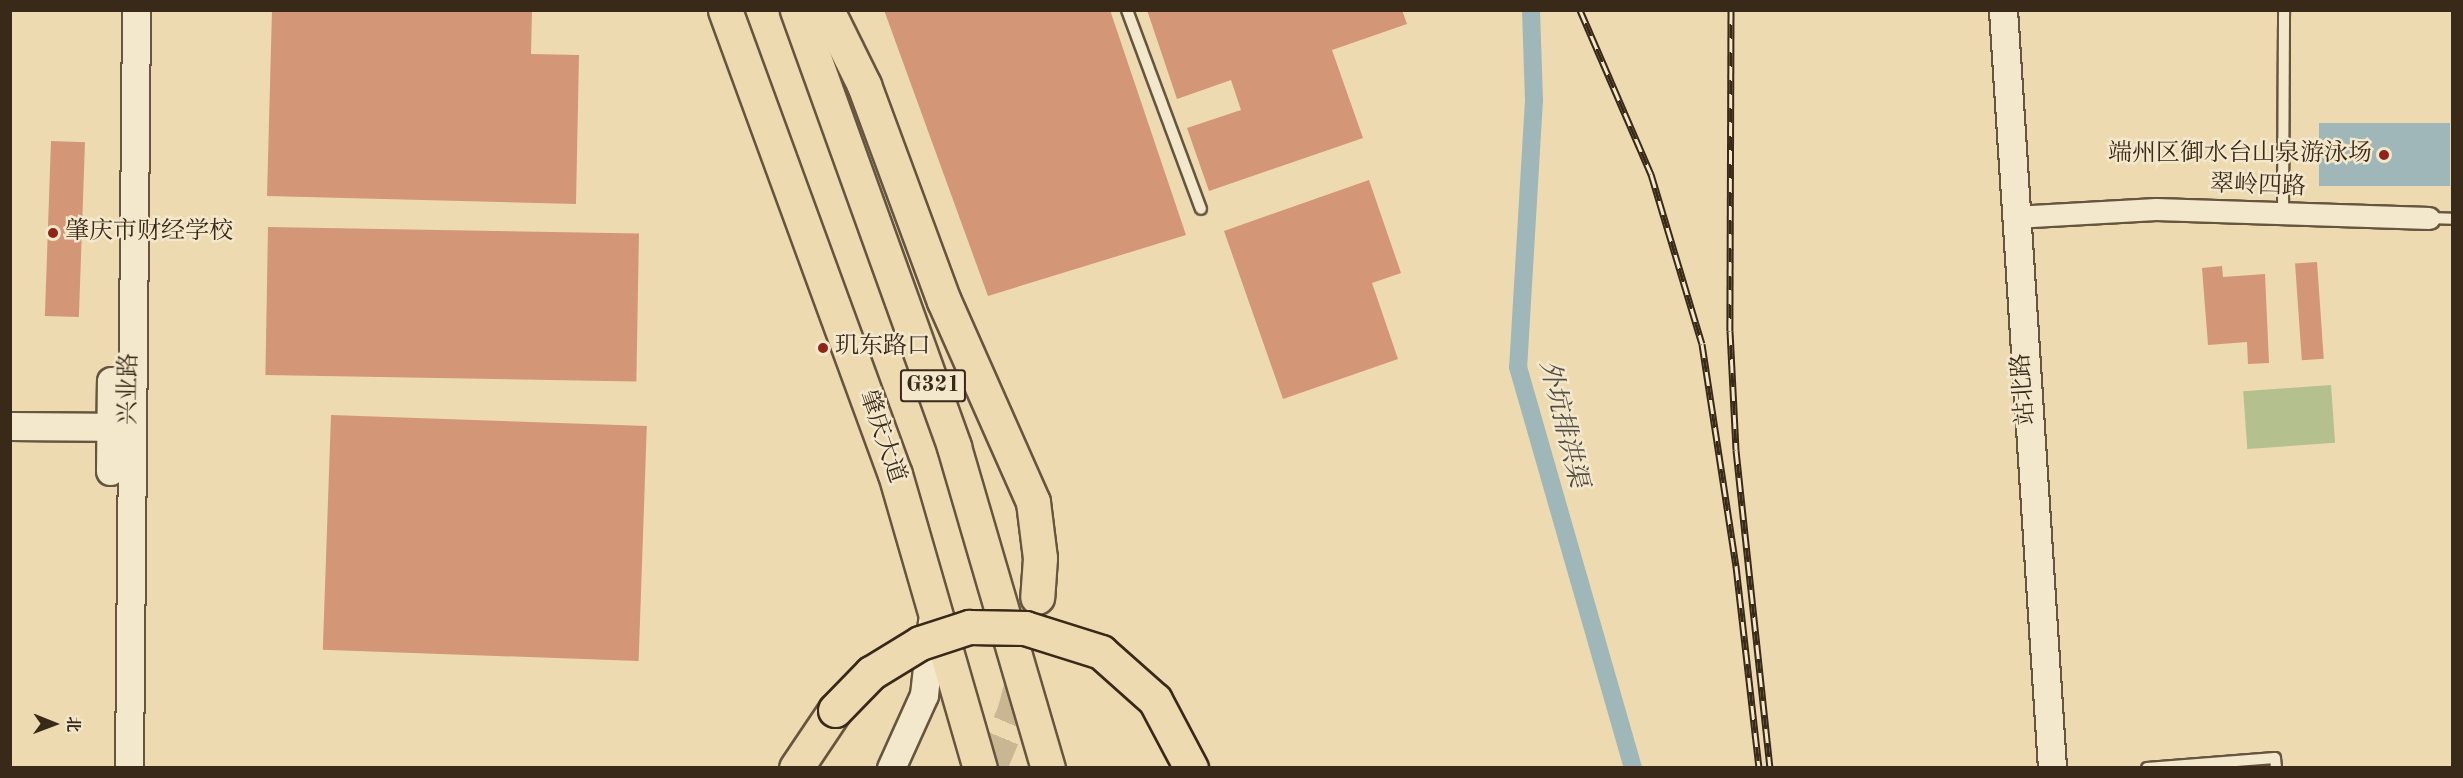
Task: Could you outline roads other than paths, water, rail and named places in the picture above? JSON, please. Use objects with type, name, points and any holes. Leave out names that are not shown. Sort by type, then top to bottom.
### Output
[{"type":"main road","name":"肇庆大道","points":[[725,10],[895,474],[935,599],[980,768]]},
{"type":"main road","name":"G321","points":[[798,10],[954,447],[1048,768]]},
{"type":"main road","points":[[827,10],[864,85],[944,301],[1033,502],[1040,558],[1037,597]]},
{"type":"main road","points":[[796,768],[835,710],[871,673],[920,643],[969,627],[1025,628],[1101,652],[1155,700],[1191,768]]},
{"type":"main road","points":[[810,768],[835,710]]},
{"type":"street","name":"兴业路","points":[[117,10],[120,418],[129,768]]},
{"type":"street","name":"兴业路","points":[[110,768],[120,418],[136,10]]},
{"type":"street","name":"站北路","points":[[2003,10],[2014,217],[2052,768]]},
{"type":"street","name":"翠岭四路","points":[[2014,217],[2156,209],[2429,218]]},
{"type":"street","points":[[10,408],[120,418]]},
{"type":"street","points":[[10,426],[120,418]]},
{"type":"street","points":[[891,768],[924,695],[935,599]]},
{"type":"lane","points":[[1127,10],[1201,209]]},
{"type":"lane","points":[[2283,213],[2284,10]]},
{"type":"lane","points":[[2429,218],[2452,219]]},
{"type":"lane","points":[[2147,768],[2275,758],[2276,768]]},
{"type":"water","name":"端州区御水台山泉游泳场","points":[[2319,123],[2450,123],[2450,186],[2319,186]]},
{"type":"waterway","name":"外坑排洪渠","points":[[1531,10],[1534,100],[1518,367],[1633,768]]},
{"type":"tunnel","points":[[990,768],[1014,711],[1025,668]]},
{"type":"railway","points":[[1580,10],[1651,174],[1702,344],[1736,566],[1759,768]]},
{"type":"railway","points":[[1731,10],[1730,331],[1736,450],[1770,768]]},
{"type":"place","name":"端州区御水台山泉游泳场","points":[[2384,155]]},
{"type":"place","name":"肇庆市财经学校","points":[[53,233]]},
{"type":"place","name":"玑东路口","points":[[823,348]]}]
